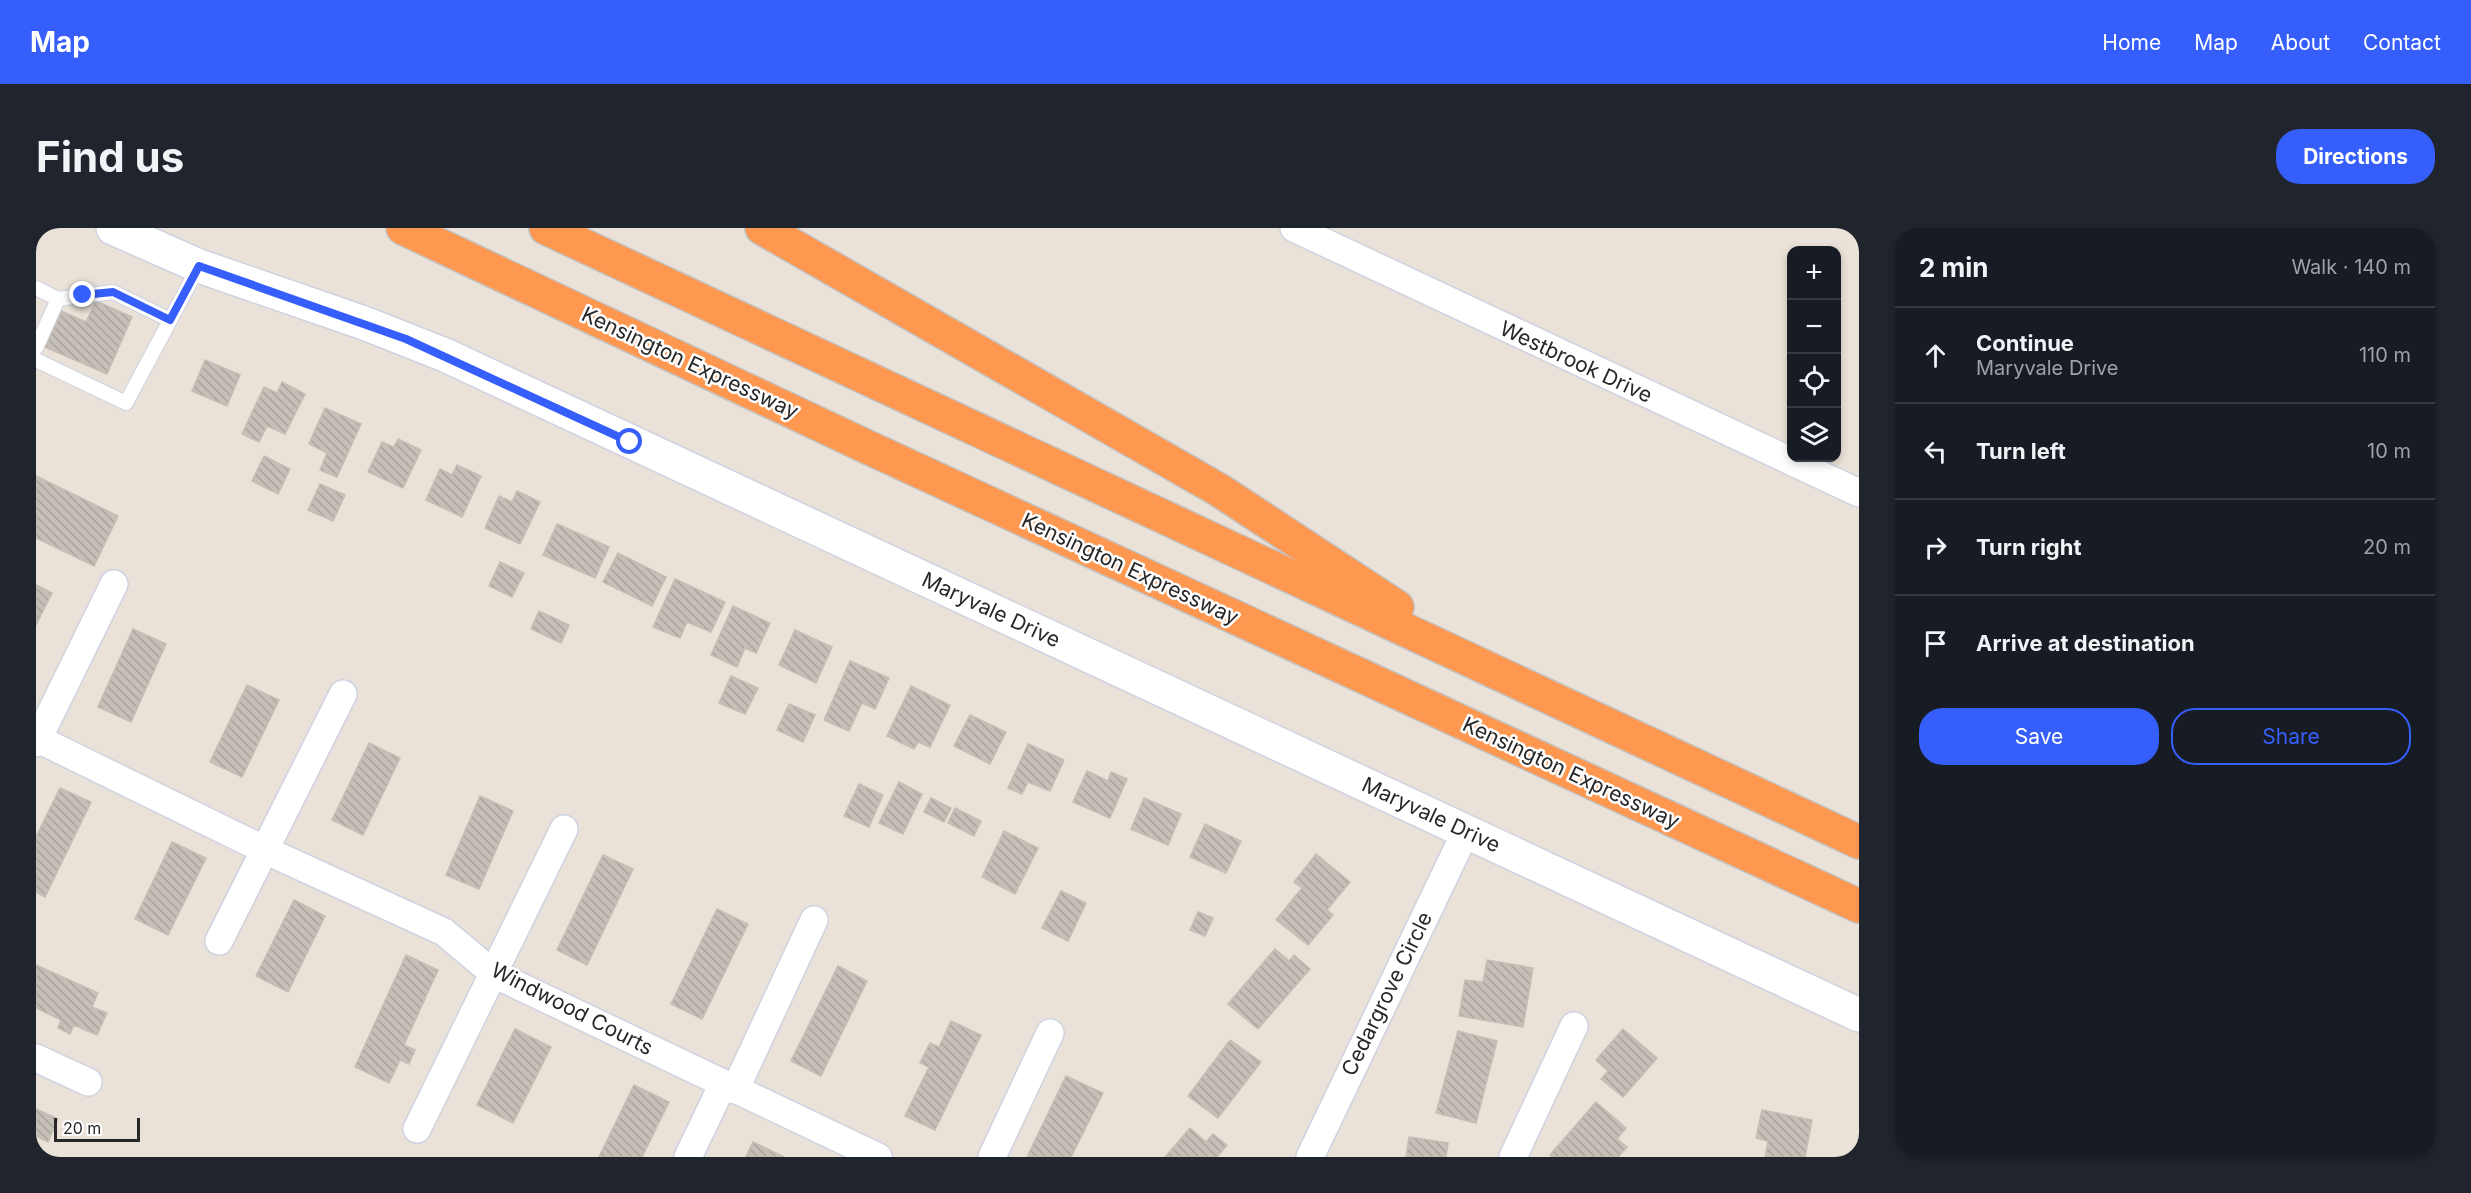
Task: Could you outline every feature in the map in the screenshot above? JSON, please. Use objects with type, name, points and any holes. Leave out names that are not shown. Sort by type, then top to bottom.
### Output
[{"type":"highway","name":"Kensington Expressway","points":[[403,228],[863,445],[1859,906]]},
{"type":"highway","points":[[546,228],[1859,842]]},
{"type":"highway","points":[[762,228],[1219,490],[1491,670]]},
{"type":"street","name":"Maryvale Drive","points":[[113,228],[199,266],[364,323],[445,355],[1859,1015]]},
{"type":"street","name":"Westbrook Drive","points":[[1294,228],[1859,493]]},
{"type":"street","points":[[37,741],[114,584]]},
{"type":"street","points":[[219,942],[267,851],[343,694]]},
{"type":"street","name":"Windwood Courts","points":[[37,741],[267,851],[444,932],[494,974],[878,1157]]},
{"type":"street","points":[[417,1129],[564,829]]},
{"type":"street","name":"Cedargrove Circle","points":[[1310,1157],[1466,831]]},
{"type":"street","points":[[688,1157],[729,1087],[814,920]]},
{"type":"street","points":[[1513,1157],[1574,1026]]},
{"type":"street","points":[[992,1157],[1050,1034]]},
{"type":"street","points":[[36,1058],[88,1082]]},
{"type":"lane","points":[[36,360],[126,403],[199,266]]},
{"type":"lane","points":[[36,288],[58,299],[113,292],[170,320]]},
{"type":"lane","points":[[36,348],[58,299]]},
{"type":"building","points":[[96,301],[132,317],[107,374],[45,347],[61,311],[86,322]]},
{"type":"building","points":[[205,360],[240,375],[227,406],[192,391]]},
{"type":"building","points":[[282,382],[305,394],[285,434],[267,426],[259,442],[242,434],[264,387],[277,393]]},
{"type":"building","points":[[325,408],[361,424],[337,477],[320,470],[327,453],[309,444]]},
{"type":"building","points":[[398,439],[421,450],[403,488],[368,472],[382,442],[394,447]]},
{"type":"building","points":[[264,456],[290,469],[278,494],[252,481]]},
{"type":"building","points":[[457,465],[481,476],[462,517],[426,500],[440,469],[452,475]]},
{"type":"building","points":[[36,476],[118,516],[94,566],[36,538]]},
{"type":"building","points":[[320,484],[345,495],[333,521],[308,510]]},
{"type":"building","points":[[517,491],[540,502],[520,544],[485,528],[499,496],[512,502]]},
{"type":"building","points":[[557,524],[609,547],[595,578],[543,555]]},
{"type":"building","points":[[618,553],[666,577],[652,606],[603,582]]},
{"type":"building","points":[[500,562],[524,573],[512,597],[489,586]]},
{"type":"building","points":[[675,579],[725,602],[711,632],[687,622],[680,638],[653,627]]},
{"type":"building","points":[[36,585],[52,593],[36,625]]},
{"type":"building","points":[[733,606],[770,623],[756,653],[745,648],[737,667],[711,655]]},
{"type":"building","points":[[539,611],[569,625],[561,643],[531,629]]},
{"type":"building","points":[[133,629],[166,644],[131,722],[98,707]]},
{"type":"building","points":[[795,630],[832,647],[816,683],[779,665]]},
{"type":"building","points":[[850,661],[889,678],[875,709],[862,703],[849,731],[824,720]]},
{"type":"building","points":[[731,676],[758,688],[745,714],[719,703]]},
{"type":"building","points":[[247,685],[279,700],[242,777],[210,762]]},
{"type":"building","points":[[911,686],[950,705],[930,747],[918,742],[914,749],[887,736]]},
{"type":"building","points":[[789,704],[815,715],[803,742],[777,730]]},
{"type":"building","points":[[970,715],[1006,732],[990,764],[954,746]]},
{"type":"building","points":[[369,743],[400,758],[363,835],[332,820]]},
{"type":"building","points":[[1028,744],[1064,760],[1050,791],[1028,782],[1022,794],[1008,788]]},
{"type":"building","points":[[1087,771],[1108,781],[1111,772],[1127,779],[1110,818],[1073,802]]},
{"type":"building","points":[[899,782],[922,794],[903,834],[879,823]]},
{"type":"building","points":[[859,784],[883,795],[869,827],[844,816]]},
{"type":"building","points":[[60,788],[91,802],[45,897],[36,892],[36,837]]},
{"type":"building","points":[[480,796],[513,811],[479,889],[446,875]]},
{"type":"building","points":[[931,798],[951,808],[944,822],[924,812]]},
{"type":"building","points":[[1144,798],[1181,814],[1168,845],[1131,829]]},
{"type":"building","points":[[955,808],[981,821],[974,836],[948,823]]},
{"type":"building","points":[[1205,824],[1241,841],[1226,873],[1190,857]]},
{"type":"building","points":[[1004,831],[1038,848],[1015,894],[982,877]]},
{"type":"building","points":[[172,842],[206,858],[168,935],[135,919]]},
{"type":"building","points":[[1316,854],[1350,882],[1327,910],[1333,915],[1308,945],[1276,920],[1302,888],[1294,882]]},
{"type":"building","points":[[603,855],[633,869],[587,965],[557,950]]},
{"type":"building","points":[[1061,891],[1086,903],[1068,941],[1042,928]]},
{"type":"building","points":[[294,900],[325,916],[288,992],[256,976]]},
{"type":"building","points":[[717,909],[748,924],[702,1019],[671,1004]]},
{"type":"building","points":[[1198,912],[1213,918],[1205,936],[1190,930]]},
{"type":"building","points":[[1275,949],[1289,961],[1294,955],[1310,969],[1258,1029],[1228,1004]]},
{"type":"building","points":[[406,955],[438,970],[404,1045],[415,1050],[409,1064],[400,1060],[389,1083],[355,1067]]},
{"type":"building","points":[[1487,960],[1533,968],[1523,1027],[1459,1016],[1465,980],[1483,982]]},
{"type":"building","points":[[36,965],[98,993],[92,1007],[107,1013],[97,1035],[74,1025],[70,1034],[58,1028],[61,1020],[36,1008]]},
{"type":"building","points":[[838,966],[867,981],[821,1076],[791,1061]]},
{"type":"building","points":[[951,1021],[981,1035],[935,1130],[905,1116],[929,1067],[920,1063],[930,1043],[939,1047]]},
{"type":"building","points":[[515,1029],[551,1047],[513,1123],[477,1105]]},
{"type":"building","points":[[1623,1029],[1657,1058],[1623,1097],[1601,1079],[1608,1071],[1596,1060]]},
{"type":"building","points":[[1458,1031],[1497,1041],[1476,1123],[1436,1113]]},
{"type":"building","points":[[1230,1040],[1261,1062],[1218,1118],[1188,1096]]},
{"type":"building","points":[[1066,1076],[1103,1093],[1071,1157],[1027,1157]]},
{"type":"building","points":[[634,1085],[669,1102],[642,1157],[599,1157]]},
{"type":"building","points":[[1596,1102],[1626,1128],[1617,1139],[1627,1147],[1618,1157],[1552,1157],[1550,1155]]},
{"type":"building","points":[[36,1109],[58,1119],[48,1142],[36,1136]]},
{"type":"building","points":[[1762,1110],[1812,1120],[1805,1157],[1765,1157],[1768,1141],[1756,1138]]},
{"type":"building","points":[[1190,1128],[1206,1142],[1213,1134],[1227,1145],[1217,1157],[1165,1157]]},
{"type":"building","points":[[1409,1137],[1448,1143],[1446,1157],[1406,1157]]},
{"type":"building","points":[[753,1142],[784,1157],[746,1157]]},
{"type":"route","points":[[83,295],[113,292],[170,320],[199,266],[406,339],[630,442]]}]
